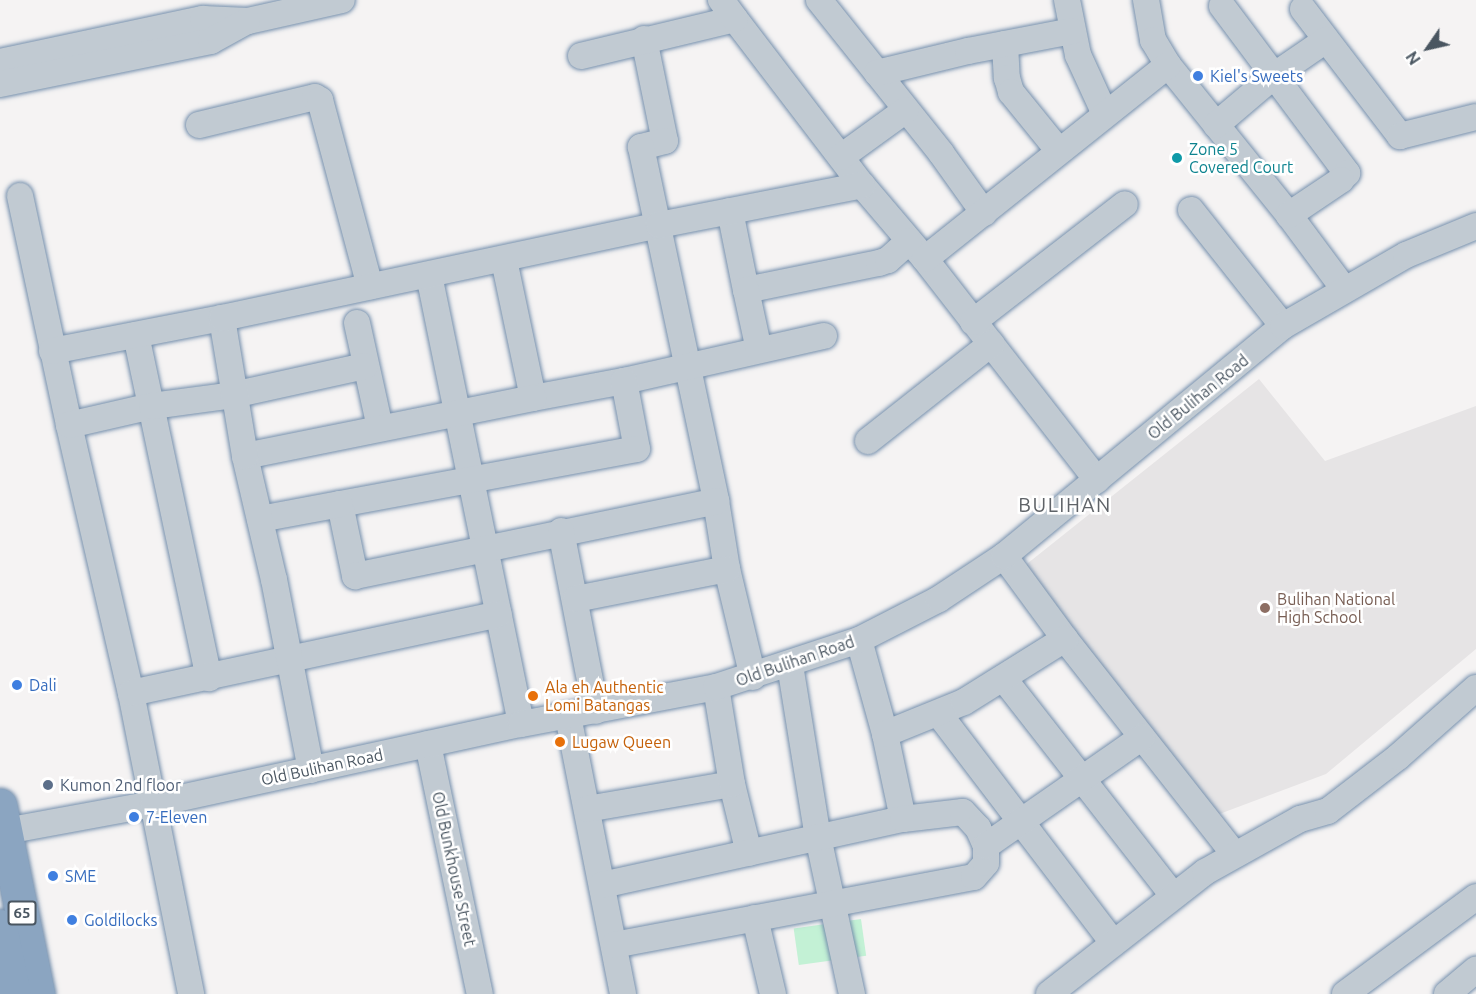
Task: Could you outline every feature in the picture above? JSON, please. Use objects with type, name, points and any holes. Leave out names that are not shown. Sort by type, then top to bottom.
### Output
[{"type":"highway","name":"65","points":[[2,823],[38,994]]},
{"type":"highway","name":"65","points":[[0,926],[14,994]]},
{"type":"street","points":[[0,84],[211,40],[248,21],[342,0]]},
{"type":"street","points":[[819,0],[984,213]]},
{"type":"street","points":[[1067,0],[1072,31],[1088,81],[1105,114]]},
{"type":"street","points":[[1146,0],[1153,40],[1167,64],[1290,214],[1344,289]]},
{"type":"street","points":[[1222,6],[1347,172],[1341,180],[1290,214]]},
{"type":"street","points":[[581,56],[644,39],[728,9],[862,185],[917,250],[1097,480]]},
{"type":"street","points":[[1303,9],[1400,136],[1476,117]]},
{"type":"street","points":[[0,62],[203,19],[248,21]]},
{"type":"street","points":[[877,73],[1072,31]]},
{"type":"street","points":[[644,39],[664,141],[641,147],[716,501],[727,569],[753,677]]},
{"type":"street","points":[[1216,125],[1275,75],[1326,40]]},
{"type":"street","points":[[1005,44],[1007,78],[1011,92],[1059,151]]},
{"type":"street","points":[[746,290],[879,263],[917,250],[984,213],[1167,64]]},
{"type":"street","points":[[199,125],[315,97],[320,100],[370,286]]},
{"type":"street","points":[[841,158],[906,110]]},
{"type":"street","points":[[52,351],[222,318],[504,260],[659,225],[862,185]]},
{"type":"street","points":[[20,196],[52,351],[131,693],[191,994]]},
{"type":"street","points":[[973,322],[1125,204]]},
{"type":"street","points":[[1191,210],[1283,326]]},
{"type":"street","points":[[729,211],[759,350]]},
{"type":"street","name":"Old Bulihan Road","points":[[2,823],[153,804],[520,724],[716,687],[753,677],[859,640],[939,599],[1004,556],[1283,326],[1406,255],[1476,226]]},
{"type":"street","points":[[504,260],[533,398]]},
{"type":"street","points":[[429,275],[487,548],[520,724]]},
{"type":"street","points":[[222,318],[233,395],[245,456],[311,770]]},
{"type":"street","points":[[357,323],[380,428]]},
{"type":"street","points":[[136,335],[209,678]]},
{"type":"street","points":[[245,456],[624,381],[824,336]]},
{"type":"street","points":[[868,441],[991,344]]},
{"type":"street","points":[[69,424],[152,406],[233,395],[365,366]]},
{"type":"street","points":[[260,519],[637,449],[624,381]]},
{"type":"street","points":[[340,504],[355,576],[561,531],[716,501]]},
{"type":"street","points":[[561,531],[597,711]]},
{"type":"street","points":[[1004,556],[1065,639],[1234,854]]},
{"type":"street","points":[[576,599],[727,569]]},
{"type":"street","points":[[131,693],[499,614]]},
{"type":"street","points":[[885,734],[939,714],[1004,679],[1065,639]]},
{"type":"street","points":[[859,640],[885,734],[903,819]]},
{"type":"street","points":[[789,665],[818,837],[852,994]]},
{"type":"street","points":[[1004,679],[1173,895]]},
{"type":"street","points":[[716,687],[732,784],[749,853]]},
{"type":"street","points":[[1049,994],[1173,895],[1234,854],[1300,819],[1328,811],[1398,757],[1476,688]]},
{"type":"street","points":[[939,714],[1113,942]]},
{"type":"street","points":[[568,716],[623,994]]},
{"type":"street","points":[[986,846],[1084,780],[1142,737]]},
{"type":"street","name":"Old Bunkhouse Street","points":[[428,744],[480,994]]},
{"type":"street","points":[[588,809],[732,784]]},
{"type":"street","points":[[602,885],[903,819],[963,812],[978,828],[986,846],[986,863],[974,877],[833,906],[754,918],[614,945]]},
{"type":"street","points":[[1345,994],[1476,897]]},
{"type":"street","points":[[754,918],[773,994]]},
{"type":"street","points":[[1447,994],[1476,970]]},
{"type":"shaded area","name":"Bulihan National High School","points":[[1259,379],[1325,461],[1476,406],[1476,649],[1326,774],[1214,816],[1023,567]]},
{"type":"green space","points":[[861,919],[866,956],[799,965],[794,928]]},
{"type":"place","name":"Kiel's Sweets","points":[[1198,76]]},
{"type":"place","name":"Zone 5 Covered Court","points":[[1177,158]]},
{"type":"place","name":"Bulihan National High School","points":[[1265,608]]},
{"type":"place","name":"Dali","points":[[17,685]]},
{"type":"place","name":"Ala eh Authentic Lomi Batangas","points":[[533,696]]},
{"type":"place","name":"Lugaw Queen","points":[[560,742]]},
{"type":"place","name":"Kumon 2nd floor","points":[[48,785]]},
{"type":"place","name":"7-Eleven","points":[[134,817]]},
{"type":"place","name":"SME","points":[[53,876]]},
{"type":"place","name":"Goldilocks","points":[[72,920]]},
{"type":"district","name":"BULIHAN","points":[[1065,504]]}]
